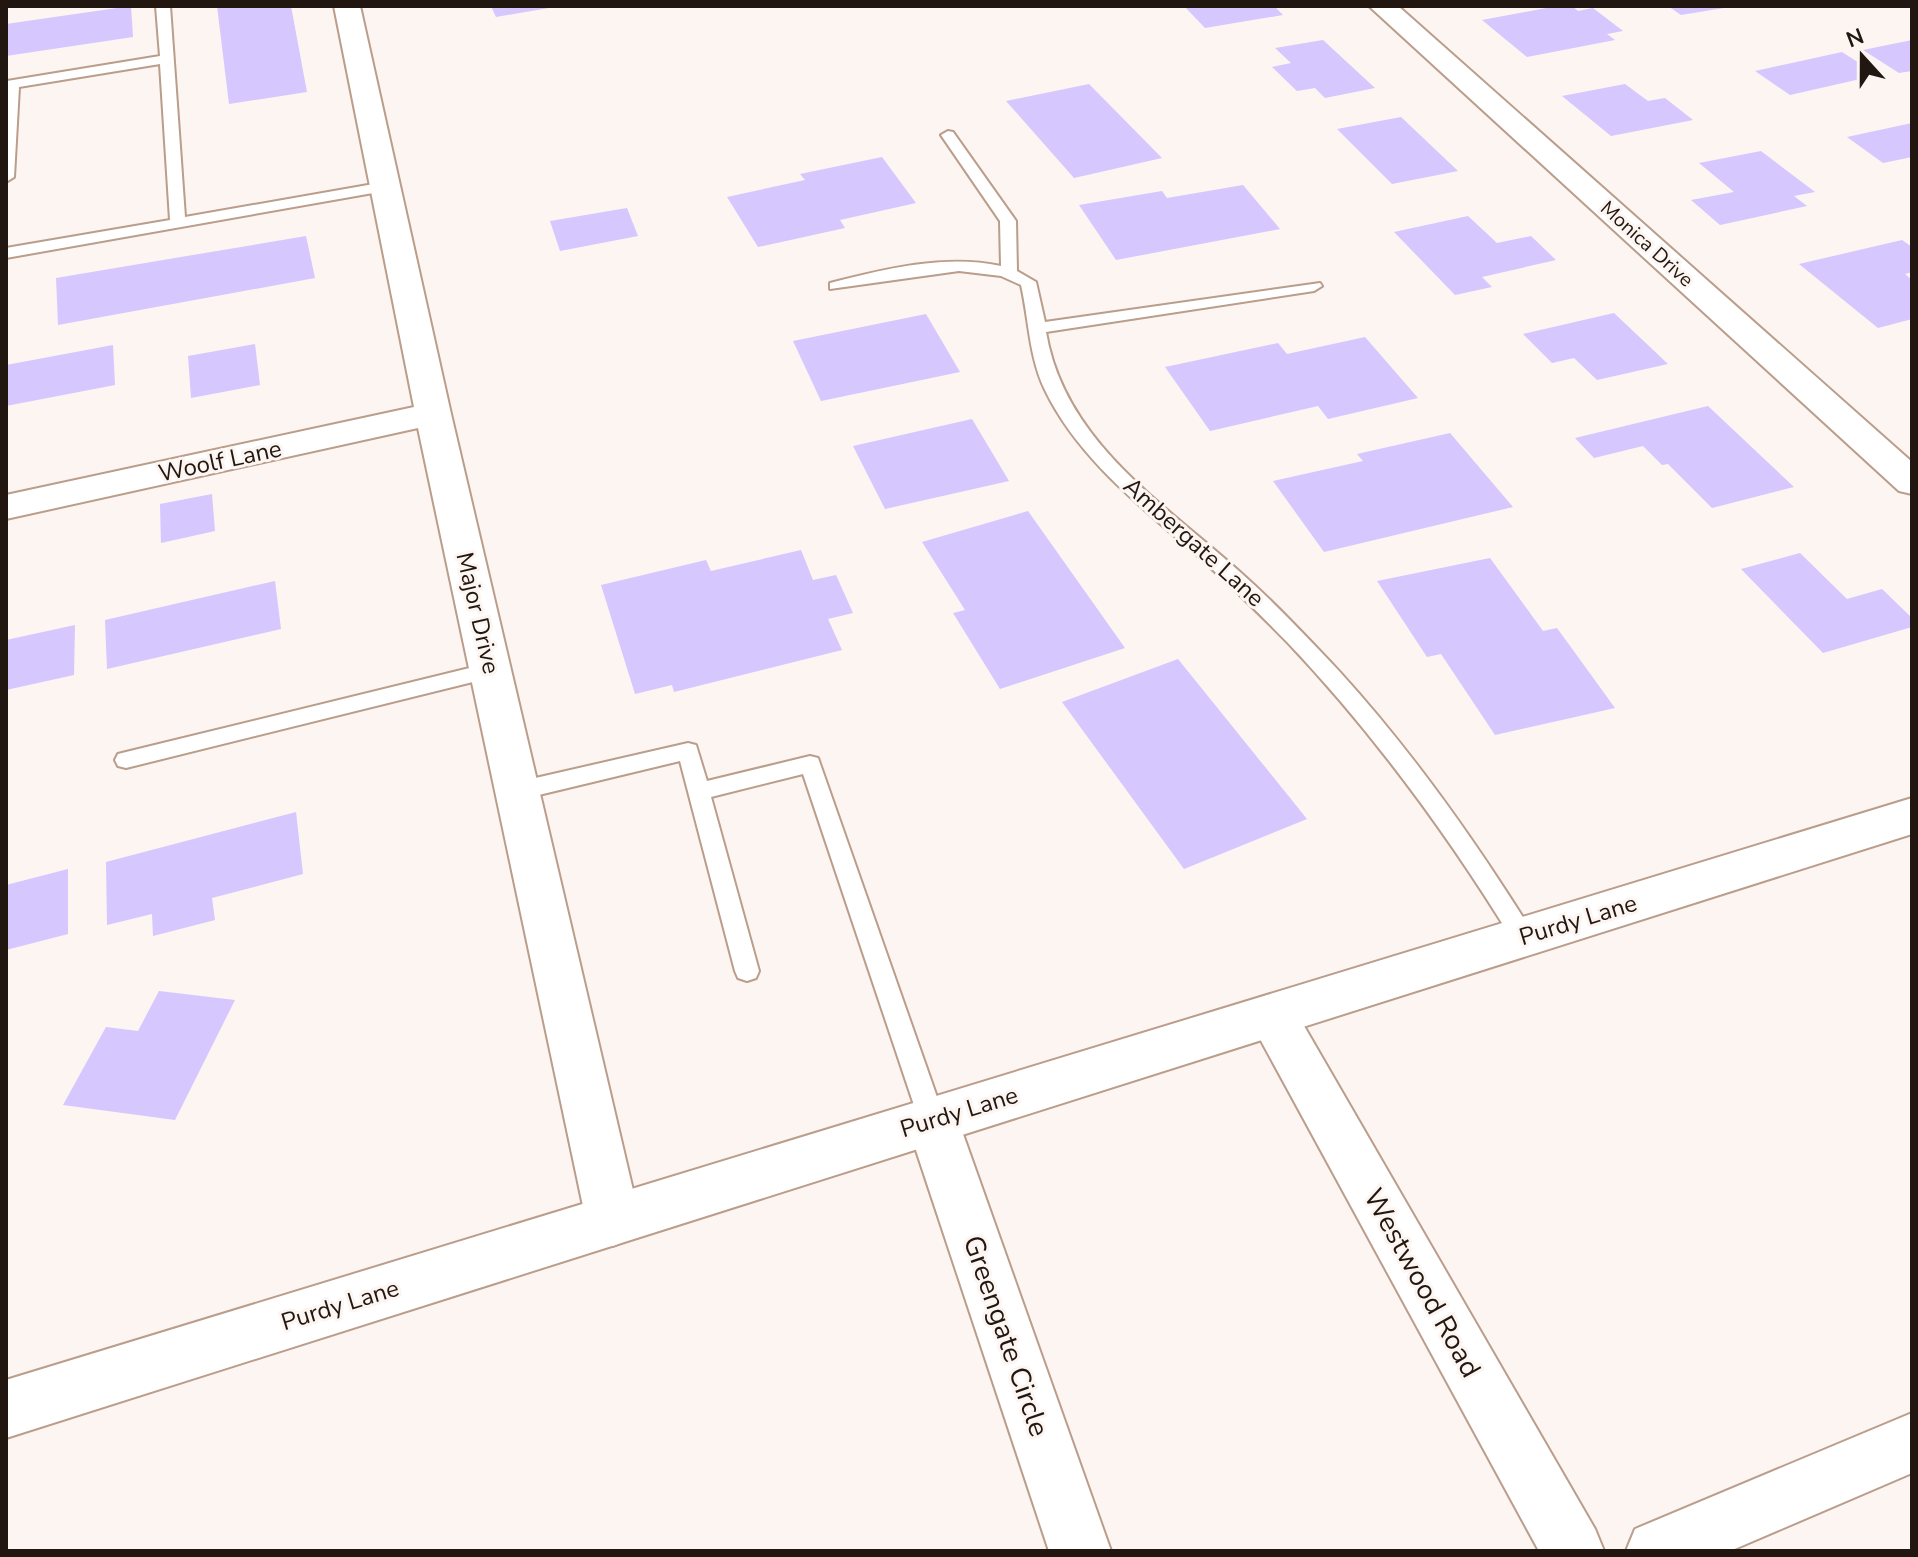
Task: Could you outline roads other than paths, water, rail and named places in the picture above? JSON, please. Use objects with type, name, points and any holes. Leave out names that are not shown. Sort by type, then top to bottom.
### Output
[{"type":"street","name":"Major Drive","points":[[347,6],[433,414],[613,1220]]},
{"type":"street","name":"Monica Drive","points":[[1382,6],[1912,482]]},
{"type":"street","name":"Woolf Lane","points":[[6,507],[433,414]]},
{"type":"street","name":"Purdy Lane","points":[[6,1409],[1912,816]]},
{"type":"street","name":"Westwood Road","points":[[1272,1015],[1573,1551]]},
{"type":"street","name":"Greengate Circle","points":[[932,1120],[1080,1551]]},
{"type":"street","points":[[1657,1551],[1912,1443]]},
{"type":"lane","points":[[163,6],[178,223]]},
{"type":"lane","points":[[6,177],[12,84],[167,59]]},
{"type":"lane","points":[[836,286],[954,266],[1009,271],[1008,221],[948,135]]},
{"type":"lane","points":[[6,253],[385,187]]},
{"type":"lane","name":"Ambergate Lane","points":[[1009,271],[1028,282],[1036,340],[1056,394],[1110,466],[1174,526],[1228,570],[1319,660],[1409,766],[1523,937]]},
{"type":"lane","points":[[1036,328],[1314,286]]},
{"type":"lane","points":[[126,760],[490,671]]},
{"type":"lane","points":[[518,791],[688,751],[747,971]]},
{"type":"lane","points":[[698,792],[810,764],[932,1120]]}]
